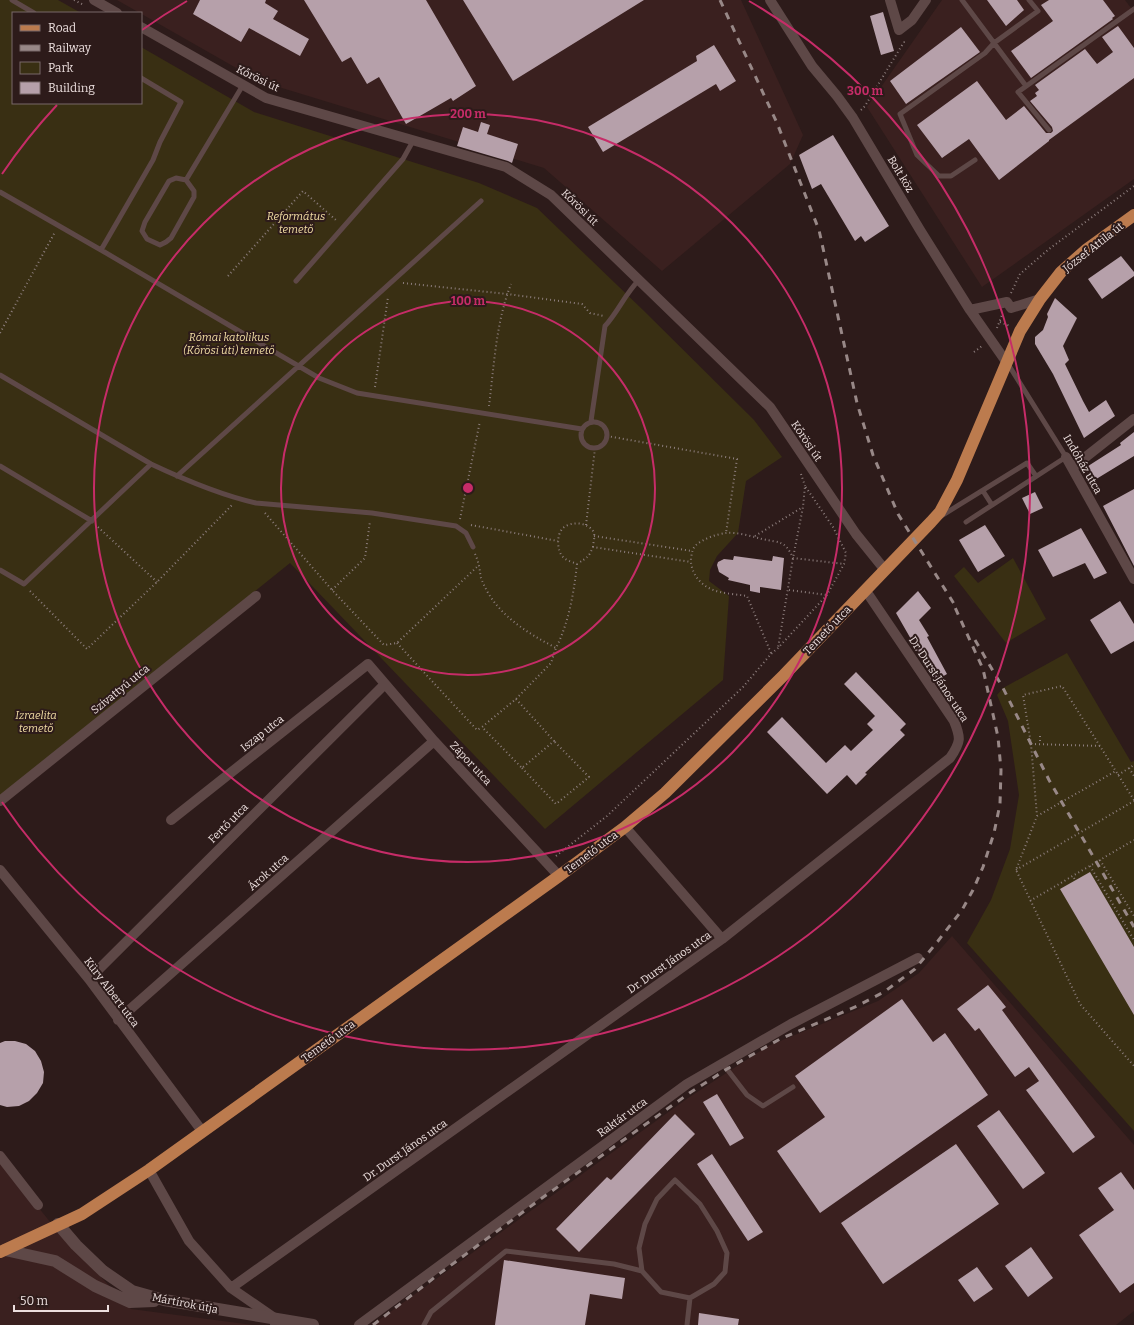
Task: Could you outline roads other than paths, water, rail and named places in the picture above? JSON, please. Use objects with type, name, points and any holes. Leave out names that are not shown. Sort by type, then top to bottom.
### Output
[{"type":"main road","name":"József Attila út","points":[[1007,363],[1020,331],[1040,299],[1061,272],[1088,248],[1134,215]]},
{"type":"main road","name":"Temető utca","points":[[3,1251],[82,1214],[149,1170],[559,876],[625,827],[666,793],[866,591],[940,512],[957,480],[1007,363]]},
{"type":"street","points":[[94,0],[115,12]]},
{"type":"street","name":"Bolt köz","points":[[770,0],[812,66],[853,118],[970,310],[1007,363]]},
{"type":"street","points":[[890,0],[899,30],[912,20],[926,0]]},
{"type":"street","name":"Kőrösi út","points":[[142,28],[266,98],[506,167],[551,195],[770,407],[856,534],[885,570]]},
{"type":"street","points":[[970,310],[1007,302],[1011,308],[1040,299]]},
{"type":"street","points":[[1073,467],[1134,419]]},
{"type":"street","name":"Indóház utca","points":[[1066,457],[1073,467],[1134,579]]},
{"type":"street","name":"Dr. Durst János utca","points":[[231,1288],[722,939],[950,758],[958,747],[959,734],[954,721],[866,591]]},
{"type":"street","name":"Szivattyú utca","points":[[0,801],[256,596]]},
{"type":"street","name":"Zápor utca","points":[[368,664],[434,741],[559,876]]},
{"type":"street","name":"Iszap utca","points":[[171,820],[368,664]]},
{"type":"street","name":"Fertő utca","points":[[88,979],[385,684]]},
{"type":"street","name":"Árok utca","points":[[118,1020],[434,741]]},
{"type":"street","points":[[625,827],[722,939]]},
{"type":"street","name":"Küry Albert utca","points":[[0,870],[88,979],[202,1131]]},
{"type":"street","name":"Raktár utca","points":[[359,1325],[687,1084],[791,1024],[918,958]]},
{"type":"street","points":[[0,1156],[38,1205]]},
{"type":"street","points":[[149,1170],[189,1242],[231,1288],[276,1322]]},
{"type":"street","name":"Mártírok útja","points":[[58,1224],[76,1245],[103,1272],[132,1291],[164,1300],[276,1322],[313,1325]]},
{"type":"street","points":[[3,1251],[55,1261],[95,1286],[130,1302],[164,1300]]},
{"type":"lane","points":[[12,0],[32,12]]},
{"type":"lane","points":[[962,0],[1026,86]]},
{"type":"lane","points":[[974,160],[951,176],[939,176],[917,155],[900,114],[985,53],[994,43],[1038,11],[1029,0]]},
{"type":"lane","points":[[1048,130],[1018,92],[1134,10]]},
{"type":"lane","points":[[101,250],[153,160],[160,142],[181,102],[142,79]]},
{"type":"lane","points":[[186,180],[243,85]]},
{"type":"lane","points":[[296,281],[403,159],[413,141]]},
{"type":"lane","points":[[176,178],[186,180],[194,190],[194,197],[171,238],[160,245],[147,239],[142,231],[145,222],[170,182],[176,178]]},
{"type":"lane","points":[[0,192],[59,225],[319,378],[357,393],[582,428]]},
{"type":"lane","points":[[177,476],[481,201]]},
{"type":"lane","points":[[591,421],[605,326],[613,317],[631,288],[639,280]]},
{"type":"lane","name":"Indóház utca","points":[[1007,363],[1066,457]]},
{"type":"lane","points":[[0,375],[151,464],[177,476],[238,499],[256,503],[372,513],[447,524],[456,526],[466,534],[473,547]]},
{"type":"lane","points":[[591,421],[603,424],[607,432],[605,443],[595,448],[591,448],[584,444],[580,437],[582,428],[591,421]]},
{"type":"lane","points":[[966,522],[1066,457]]},
{"type":"lane","points":[[931,522],[1027,463],[1036,476]]},
{"type":"lane","points":[[0,570],[24,584],[151,464]]},
{"type":"lane","points":[[0,466],[92,521]]},
{"type":"lane","points":[[983,491],[992,505]]},
{"type":"lane","points":[[723,1064],[747,1095],[763,1106],[792,1087]]},
{"type":"lane","points":[[424,1325],[430,1312],[506,1251],[614,1264],[642,1271],[661,1292],[690,1298],[714,1284],[724,1272],[727,1253],[717,1232],[700,1204],[675,1180],[657,1199],[645,1224],[639,1248],[642,1271]]},
{"type":"lane","points":[[687,1325],[690,1298]]},
{"type":"railway","points":[[720,0],[777,123],[819,230],[857,403],[873,455],[898,514],[956,607]]},
{"type":"railway","points":[[373,1325],[542,1198],[691,1092],[727,1069],[780,1039],[857,1006],[884,992],[915,969],[938,941],[962,910],[973,890],[983,867],[994,833],[1000,804],[1001,770],[998,737],[983,669],[953,603]]},
{"type":"railway","points":[[975,640],[1003,688],[1049,780],[1134,927]]},
{"type":"park label","name":"Református temető","points":[[296,222]]},
{"type":"park label","name":"Római katolikus (Kőrösi úti) temető","points":[[229,343]]},
{"type":"park label","name":"Izraelita temető","points":[[36,721]]}]
